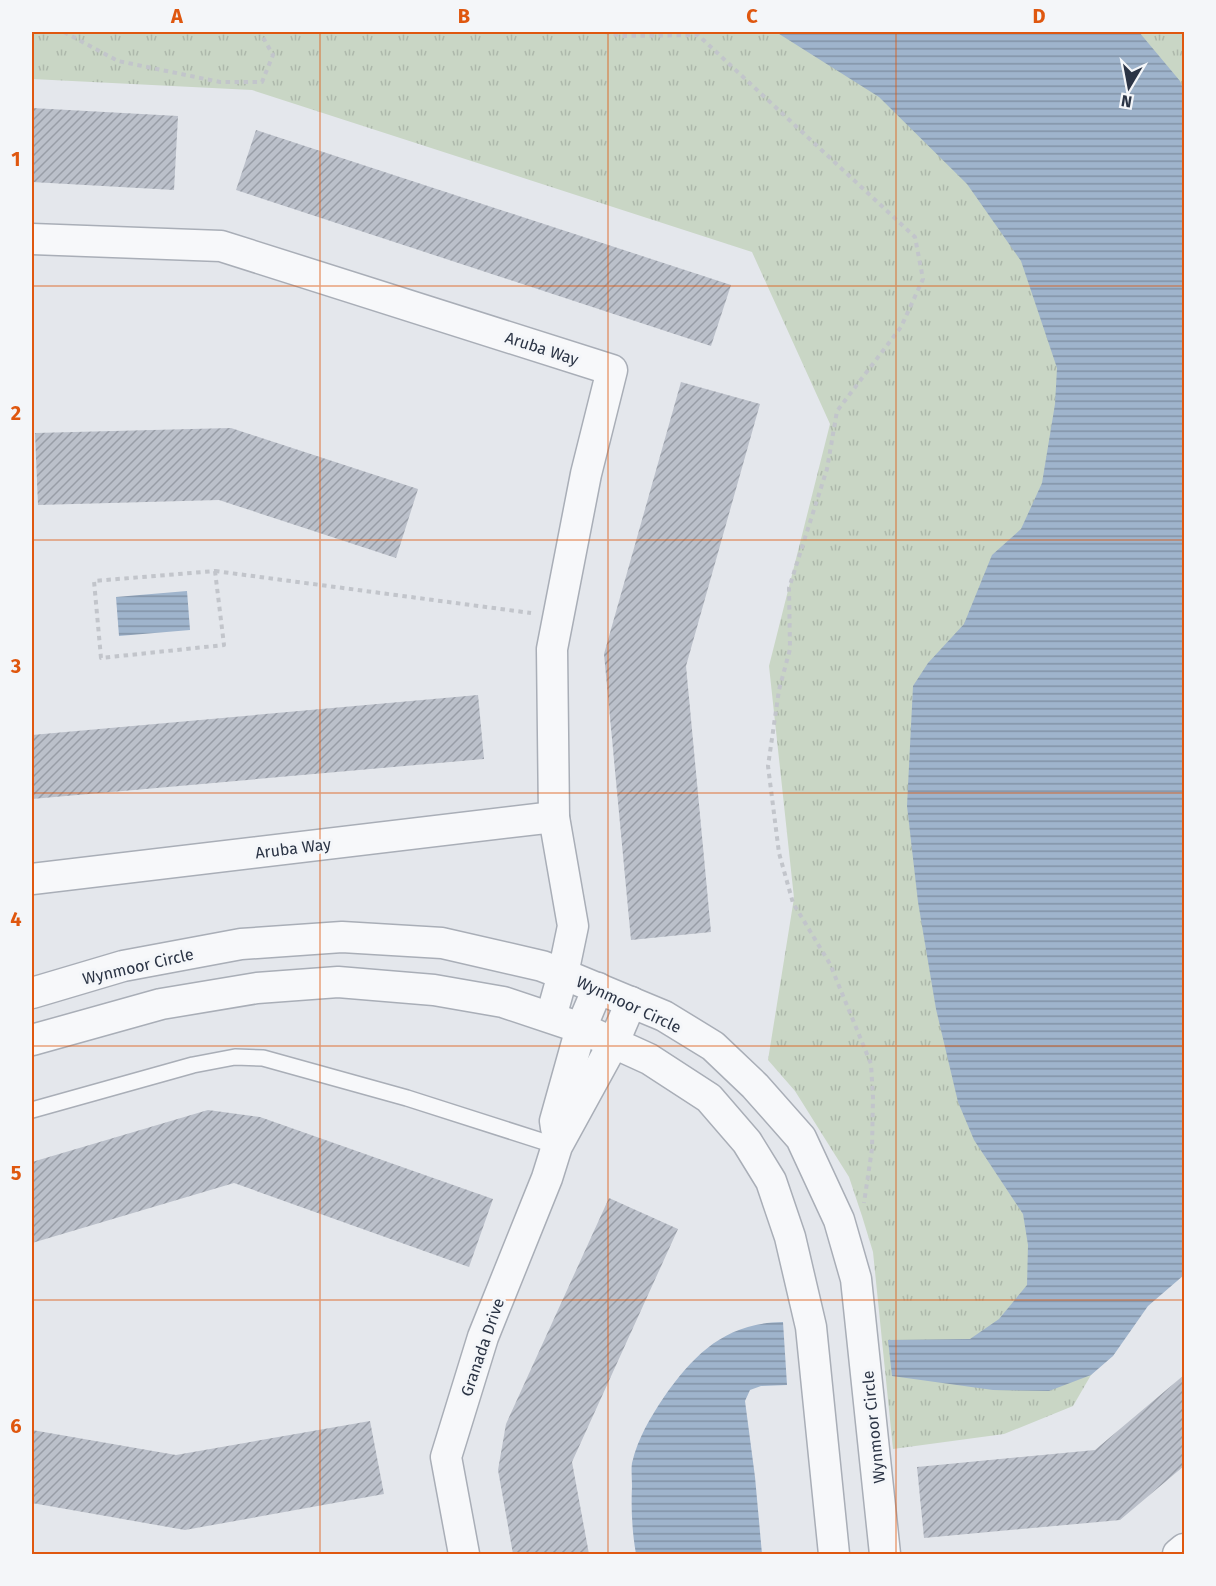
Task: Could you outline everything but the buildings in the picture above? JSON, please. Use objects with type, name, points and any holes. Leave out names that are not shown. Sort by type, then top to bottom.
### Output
[{"type":"street","name":"Aruba Way","points":[[32,239],[221,246],[612,370],[586,474],[552,649],[554,817],[573,926],[563,974],[550,1017]]},
{"type":"street","name":"Aruba Way","points":[[32,879],[554,817]]},
{"type":"street","name":"Wynmoor Circle","points":[[32,993],[123,966],[241,944],[342,937],[442,943],[542,966],[664,1016],[713,1046],[755,1086],[801,1138],[834,1210],[856,1280],[885,1554]]},
{"type":"street","points":[[32,1040],[161,1004],[257,988],[338,982],[435,990],[503,1002],[581,1028],[649,1059],[709,1098],[747,1142],[771,1181],[790,1236],[812,1328],[834,1554]]},
{"type":"street","name":"Granada Drive","points":[[557,1146],[555,1121],[581,1028],[598,988]]},
{"type":"street","name":"Granada Drive","points":[[463,1554],[446,1457],[483,1337],[547,1178],[557,1146],[614,1042],[631,1002]]},
{"type":"street","points":[[1178,1554],[1185,1549]]},
{"type":"lane","points":[[32,1110],[193,1065],[235,1056],[263,1058],[407,1098],[557,1146]]},
{"type":"path","points":[[64,32],[118,61],[220,82],[262,82],[273,55],[260,32]]},
{"type":"path","points":[[606,32],[621,36],[698,36],[915,237],[923,279],[906,318],[837,411],[827,469],[789,588],[790,649],[779,690],[768,766],[779,853],[793,903],[830,964],[871,1064],[872,1149],[864,1204]]},
{"type":"path","points":[[215,571],[224,645],[101,658],[94,581],[215,571],[558,617]]},
{"type":"green space","points":[[32,32],[1184,32],[1184,1233],[1127,1313],[1073,1406],[1004,1434],[893,1449],[873,1252],[862,1216],[849,1177],[795,1091],[768,1060],[794,898],[769,666],[830,424],[752,252],[252,90],[32,79]]},
{"type":"water","points":[[776,32],[1139,32],[1180,81],[1184,91],[1184,1275],[1148,1306],[1113,1356],[1091,1375],[1049,1391],[993,1390],[892,1376],[888,1340],[970,1339],[999,1319],[1027,1285],[1028,1245],[1023,1214],[974,1140],[958,1102],[936,1009],[918,902],[907,806],[913,686],[928,663],[964,624],[992,555],[1021,529],[1042,483],[1055,404],[1057,368],[1021,261],[967,184],[879,97]]},
{"type":"water","points":[[187,591],[190,630],[119,636],[116,597]]},
{"type":"water","points":[[783,1322],[787,1385],[761,1386],[750,1390],[745,1401],[762,1554],[636,1554],[632,1520],[632,1463],[641,1437],[659,1405],[688,1367],[714,1343],[745,1328]]}]
